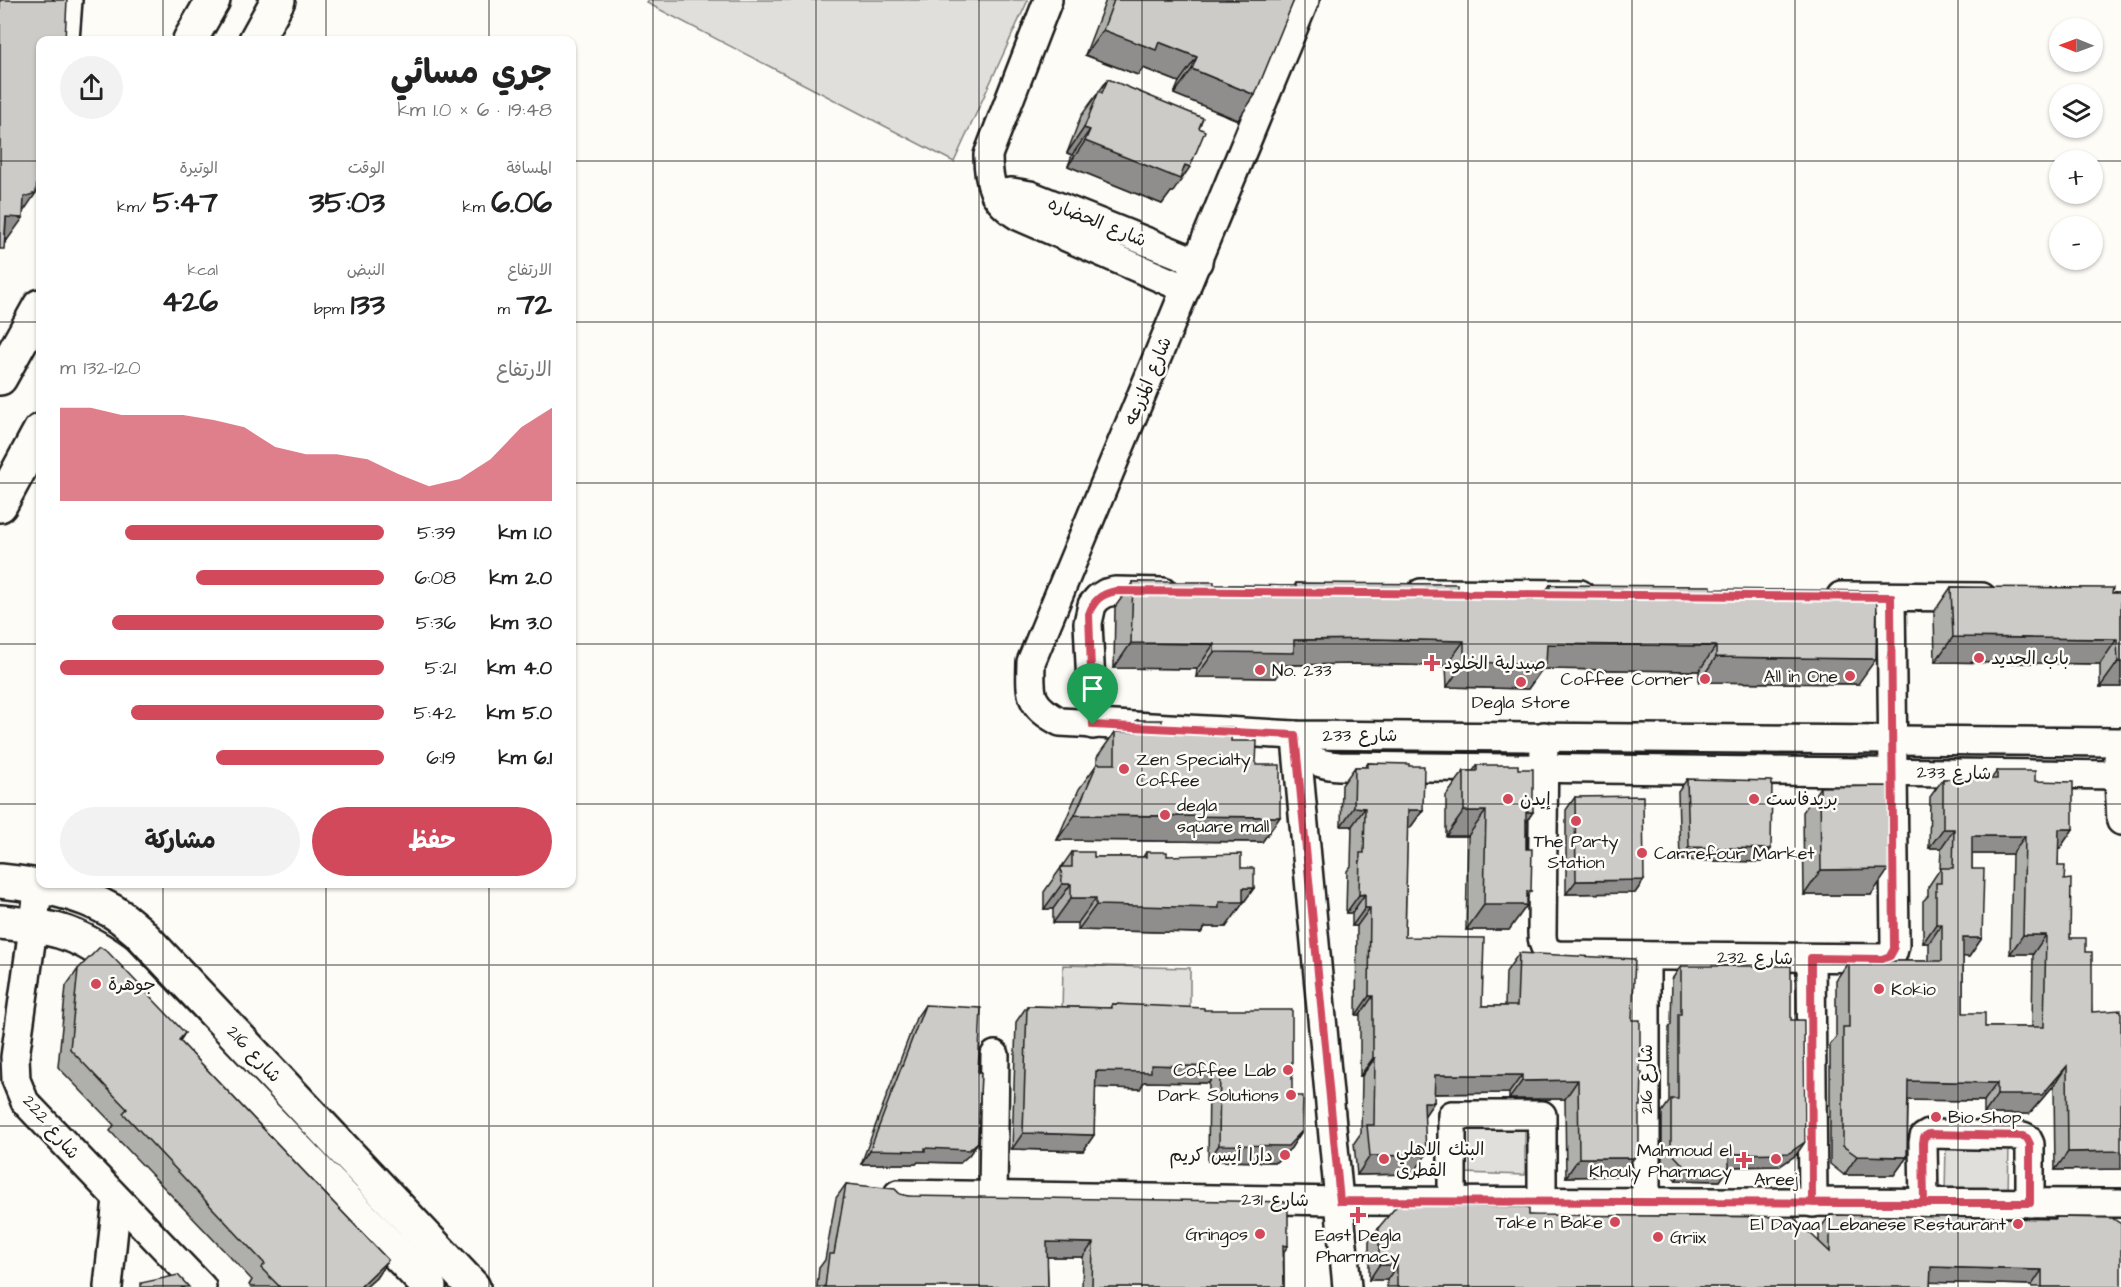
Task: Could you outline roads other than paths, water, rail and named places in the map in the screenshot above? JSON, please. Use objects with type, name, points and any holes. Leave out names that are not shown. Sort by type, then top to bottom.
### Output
[{"type":"main road","points":[[192,36],[213,0]]},
{"type":"main road","points":[[257,36],[278,0]]},
{"type":"main road","points":[[0,378],[36,313]]},
{"type":"main road","points":[[0,505],[36,438]]},
{"type":"main road","name":"شارع 216","points":[[0,881],[36,885]]},
{"type":"main road","name":"شارع 216","points":[[49,888],[84,898],[113,911],[138,931],[473,1287]]},
{"type":"main road","name":"شارع 216","points":[[0,922],[62,930],[90,942],[115,960],[427,1286]]},
{"type":"street","points":[[65,36],[68,0]]},
{"type":"street","points":[[994,194],[988,175],[988,155],[1048,0]]},
{"type":"street","name":"شارع المزرعه","points":[[1295,735],[1060,722],[1042,712],[1030,692],[1031,663],[1305,0]]},
{"type":"street","name":"شارع الحضاره","points":[[994,194],[1012,192],[1030,195],[1198,262]]},
{"type":"street","name":"شارع الحضاره","points":[[994,194],[1007,209],[1018,216],[1186,289]]},
{"type":"street","points":[[1093,725],[1088,623],[1092,605],[1098,598],[1116,591],[1187,592]]},
{"type":"street","points":[[1402,593],[1605,595]]},
{"type":"street","points":[[1820,596],[2006,597]]},
{"type":"street","name":"شارع 232","points":[[1544,736],[1542,934],[1544,946],[1553,954],[1882,959],[1890,956],[1894,949],[1891,597]]},
{"type":"street","points":[[1295,735],[1347,1287]]},
{"type":"street","name":"شارع 233","points":[[2119,742],[1295,735],[1308,758],[1322,765],[2120,775]]},
{"type":"street","points":[[2119,742],[2121,821]]},
{"type":"street","name":"شارع 222","points":[[39,888],[15,1057],[16,1080],[25,1102],[202,1287]]},
{"type":"street","name":"شارع 216","points":[[1646,956],[1646,1202]]},
{"type":"street","points":[[1811,958],[1812,1203]]},
{"type":"street","points":[[993,1195],[995,1055]]},
{"type":"street","points":[[1452,1201],[1452,1115],[1542,1115],[1542,1202]]},
{"type":"street","points":[[1924,1203],[1923,1143],[1924,1137],[1929,1134],[2023,1136],[2027,1138],[2030,1144],[2030,1203]]},
{"type":"street","name":"شارع 231","points":[[898,1194],[1340,1201],[2121,1203]]},
{"type":"street","points":[[108,1287],[117,1199]]},
{"type":"place","name":"باب الحديد","points":[[1979,658]]},
{"type":"place","name":"صيدلية الخلود","points":[[1432,663]]},
{"type":"place","name":"No. 233","points":[[1260,670]]},
{"type":"place","name":"All in One","points":[[1850,676]]},
{"type":"place","name":"Coffee Corner","points":[[1705,679]]},
{"type":"place","name":"Degla Store","points":[[1521,682]]},
{"type":"place","name":"Zen Specialty Coffee","points":[[1124,769]]},
{"type":"place","name":"إيدن","points":[[1508,799]]},
{"type":"place","name":"بريدفاست","points":[[1754,799]]},
{"type":"place","name":"degla square mall","points":[[1165,815]]},
{"type":"place","name":"The Party Station","points":[[1576,821]]},
{"type":"place","name":"Carrefour Market","points":[[1642,853]]},
{"type":"place","name":"جوهرة","points":[[96,984]]},
{"type":"place","name":"Kokio","points":[[1879,989]]},
{"type":"place","name":"Coffee Lab","points":[[1288,1070]]},
{"type":"place","name":"Dark Solutions","points":[[1291,1095]]},
{"type":"place","name":"Bio Shop","points":[[1936,1117]]},
{"type":"place","name":"دارا أيس كريم","points":[[1285,1155]]},
{"type":"place","name":"البنك الاهلي القطرى","points":[[1384,1159]]},
{"type":"place","name":"Areej","points":[[1776,1159]]},
{"type":"place","name":"Mahmoud el Khouly Pharmacy","points":[[1744,1160]]},
{"type":"place","name":"East Degla Pharmacy","points":[[1358,1215]]},
{"type":"place","name":"Take n Bake","points":[[1615,1222]]},
{"type":"place","name":"El Dayaa Lebanese Restaurant","points":[[2018,1224]]},
{"type":"place","name":"Gringos","points":[[1260,1234]]},
{"type":"place","name":"Griix","points":[[1658,1237]]}]
